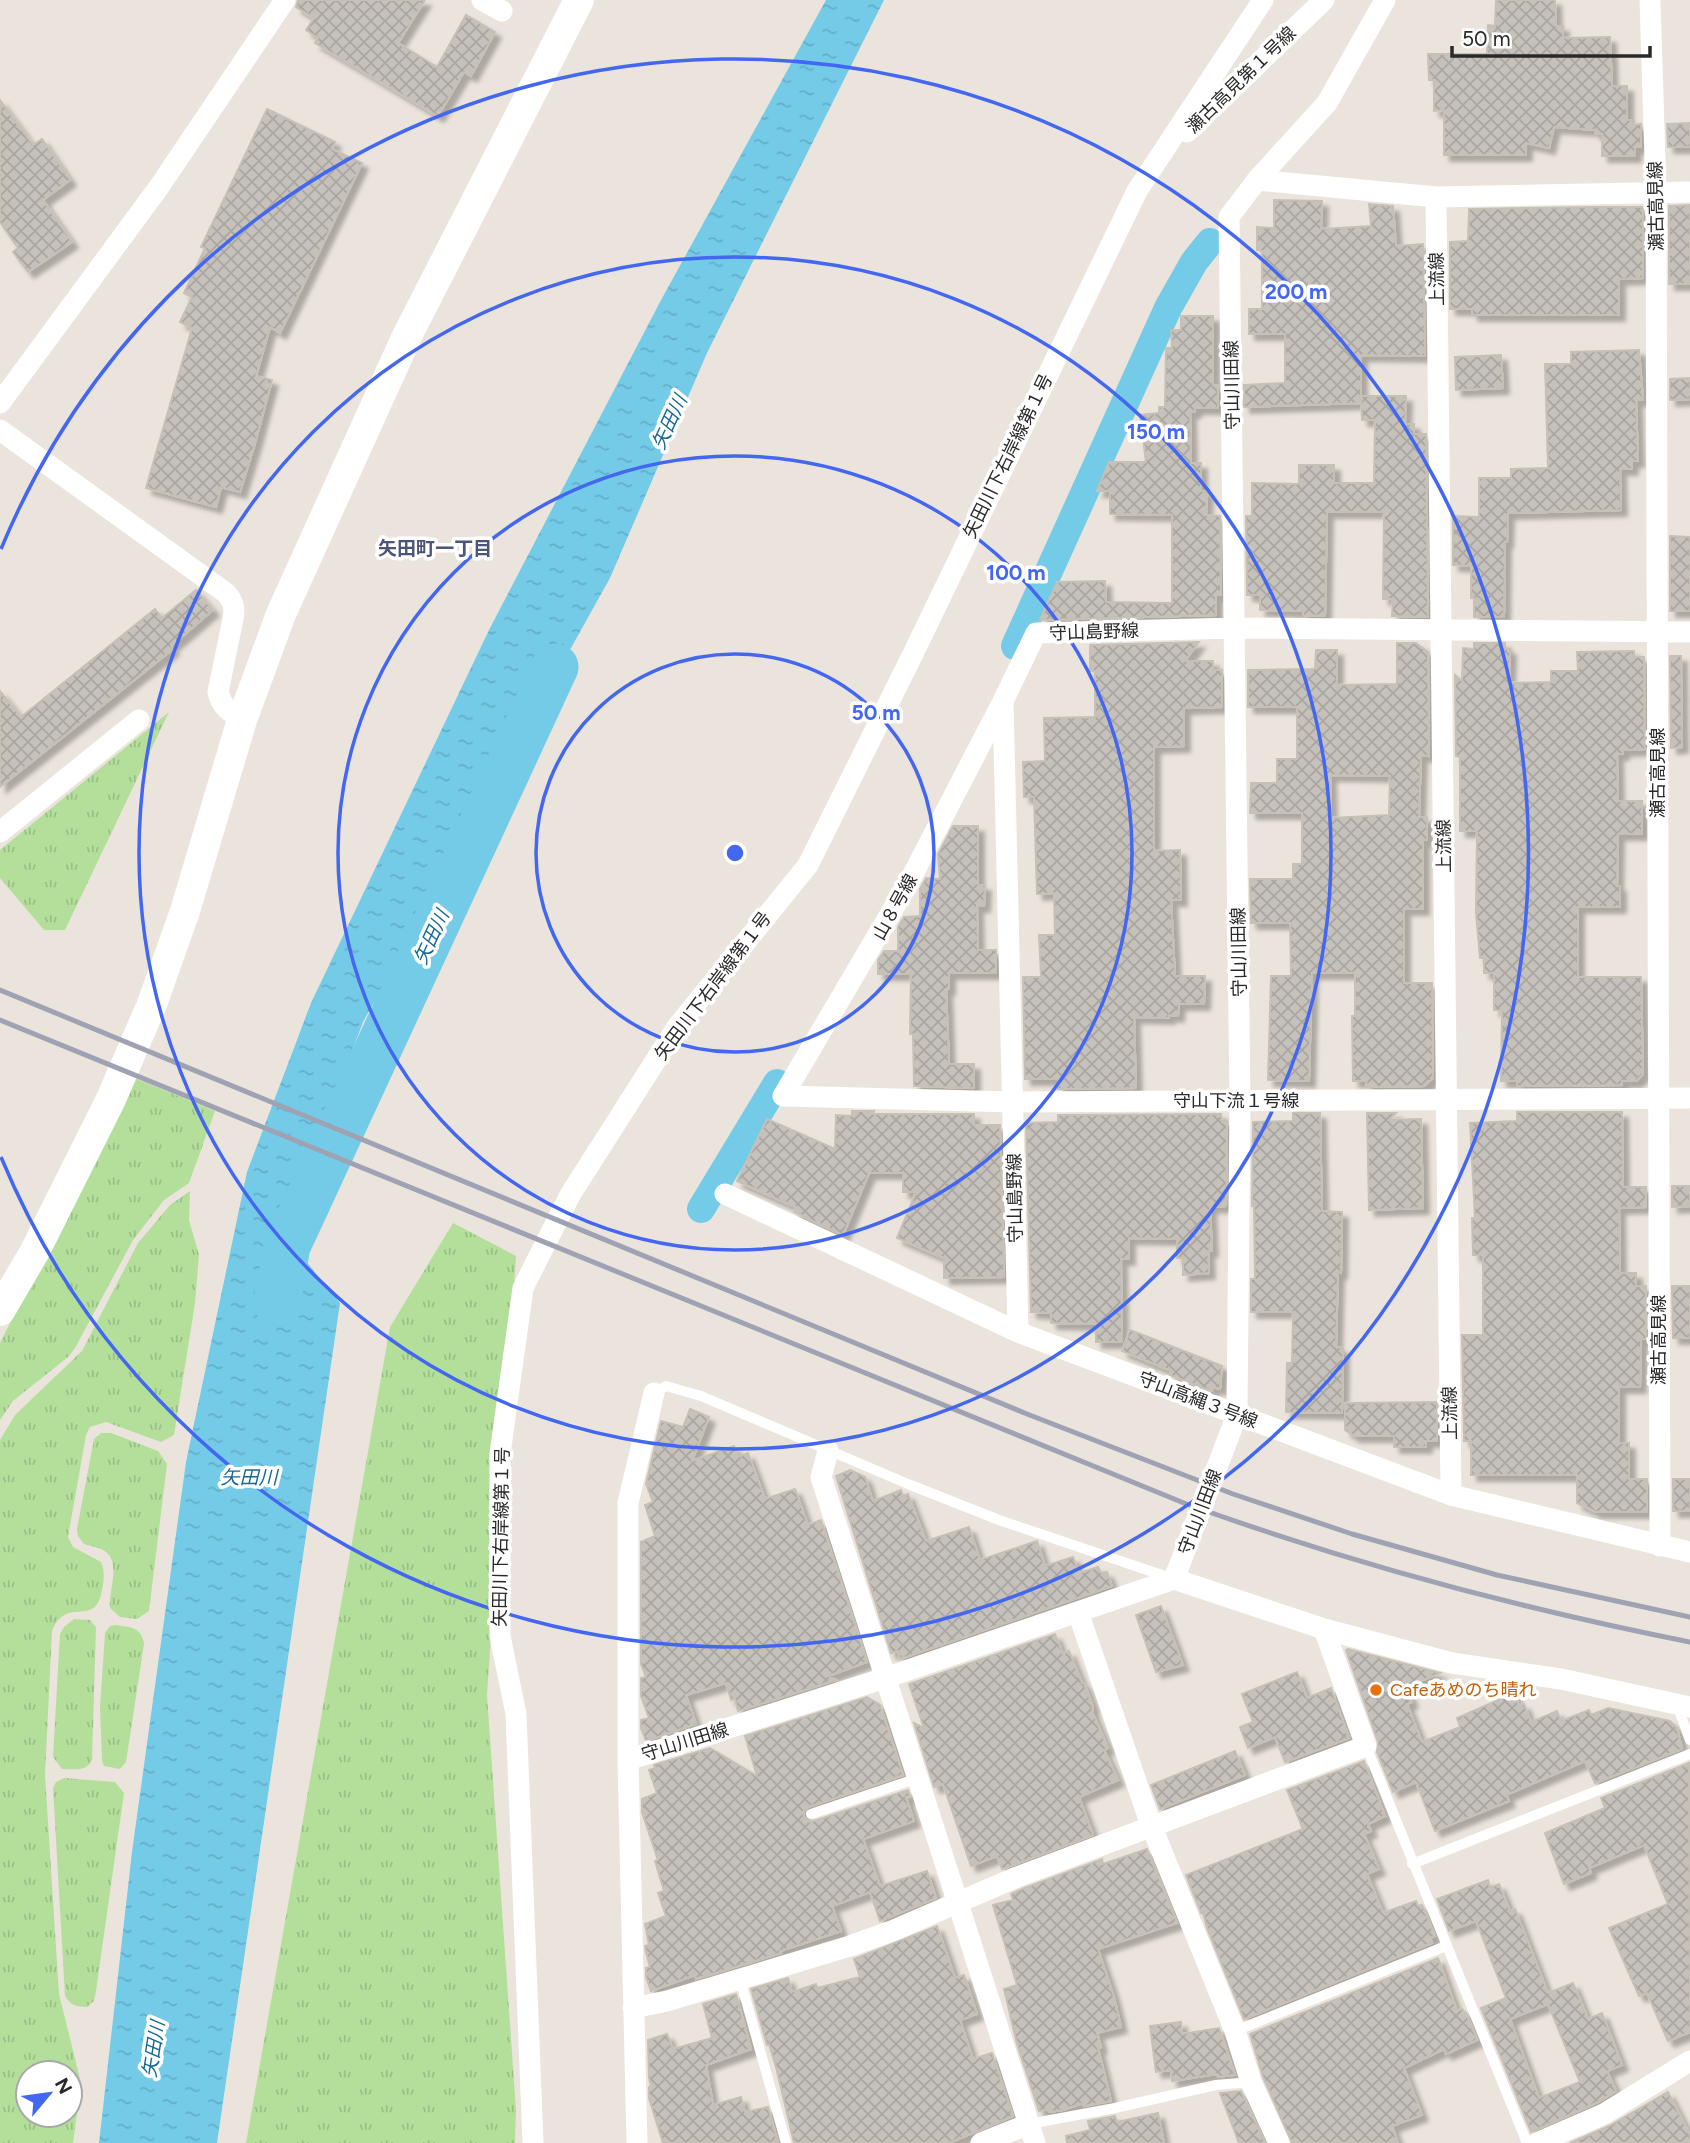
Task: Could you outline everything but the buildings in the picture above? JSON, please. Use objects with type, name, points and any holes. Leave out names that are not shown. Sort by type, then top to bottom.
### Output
[{"type":"street","points":[[0,403],[159,187],[285,0]]},
{"type":"street","points":[[0,1311],[35,1251],[111,1099],[152,1004],[185,911],[242,720],[281,614],[407,336],[579,0]]},
{"type":"street","name":"矢田川下右岸線第１号","points":[[533,2143],[516,1714],[500,1636],[500,1454],[523,1288],[570,1195],[677,1027],[808,865],[1131,203],[1263,0]]},
{"type":"street","name":"瀬古高見第１号線","points":[[1157,160],[1324,0]]},
{"type":"street","name":"守山川田線","points":[[628,1760],[885,1678],[1174,1579],[1237,1415],[1240,1101],[1229,217],[1257,180],[1327,103],[1385,0]]},
{"type":"street","name":"瀬古高見線","points":[[1650,0],[1656,193],[1660,1546]]},
{"type":"street","points":[[1257,180],[1436,197],[1690,192]]},
{"type":"street","name":"上流線","points":[[1436,197],[1451,1495]]},
{"type":"street","points":[[0,430],[226,593],[232,600],[235,608],[218,692],[224,707],[242,720]]},
{"type":"street","name":"守山島野線","points":[[1018,1332],[1003,701],[1037,633],[1236,628],[1690,632]]},
{"type":"street","name":"山８号線","points":[[780,1101],[909,882],[1003,701]]},
{"type":"street","points":[[0,832],[139,720]]},
{"type":"street","name":"守山下流１号線","points":[[780,1101],[1690,1098]]},
{"type":"street","name":"守山高縄３号線","points":[[725,1194],[1018,1332],[1451,1495],[1690,1552]]},
{"type":"street","points":[[637,2143],[628,1760],[628,1503],[654,1393]]},
{"type":"street","points":[[828,1451],[821,1477],[1032,2134],[981,2143]]},
{"type":"street","points":[[1174,1579],[1324,1629],[1452,1663],[1560,1679],[1683,1706]]},
{"type":"street","points":[[1078,1612],[1151,1825],[1235,2031],[1251,2082],[1279,2143]]},
{"type":"street","points":[[634,2008],[849,1946],[1151,1825],[1366,1746],[1324,1629]]},
{"type":"street","points":[[1537,2143],[1604,2114],[1690,2061]]},
{"type":"lane","points":[[654,1393],[666,1386],[701,1396],[999,1520],[1174,1579]]},
{"type":"lane","points":[[1683,1706],[1690,1740]]},
{"type":"lane","points":[[1366,1746],[1527,2143]]},
{"type":"lane","points":[[1412,1864],[1690,1754]]},
{"type":"lane","points":[[811,1815],[918,1778]]},
{"type":"lane","points":[[1235,2031],[1446,1946]]},
{"type":"lane","points":[[740,1979],[786,2143]]},
{"type":"lane","points":[[1032,2134],[1115,2108],[1216,2085],[1251,2082]]},
{"type":"green space","points":[[169,712],[65,930],[44,930],[0,878],[0,850]]},
{"type":"green space","points":[[134,1078],[215,1111],[189,1183],[164,1200],[133,1240],[68,1357],[13,1401],[0,1420],[0,1343]]},
{"type":"green space","points":[[190,1191],[189,1220],[199,1255],[195,1303],[174,1435],[161,1442],[106,1422],[90,1427],[86,1435],[68,1537],[73,1547],[101,1562],[104,1572],[103,1586],[93,1608],[65,1615],[58,1620],[52,1631],[45,1775],[59,1994],[75,2059],[14,2059],[14,2129],[75,2129],[73,2143],[0,2143],[0,1440],[15,1415],[82,1351],[138,1243],[170,1205]]},
{"type":"green space","points":[[453,1223],[516,1256],[487,1695],[516,2110],[515,2143],[246,2143],[390,1327]]},
{"type":"green space","points":[[101,1433],[111,1433],[158,1451],[167,1464],[149,1611],[137,1619],[120,1617],[110,1608],[113,1563],[106,1552],[84,1544],[78,1536],[77,1529],[94,1439]]},
{"type":"green space","points":[[74,1619],[90,1620],[96,1627],[92,1760],[83,1768],[62,1769],[53,1757],[60,1634]]},
{"type":"green space","points":[[110,1626],[138,1631],[144,1644],[126,1762],[120,1769],[104,1766],[102,1761],[100,1707],[105,1633]]},
{"type":"green space","points":[[64,1778],[115,1782],[124,1793],[96,1991],[94,2001],[87,2007],[74,2005],[65,1996],[53,1788],[56,1782]]},
{"type":"water","name":"矢田川","points":[[826,0],[884,0],[707,353],[610,578],[363,1022],[283,1233],[340,1303],[217,2143],[99,2143],[132,1852],[186,1462],[247,1172],[311,1003],[490,628],[660,302]]},
{"type":"waterway","points":[[1015,646],[1168,308],[1194,262],[1210,242]]},
{"type":"waterway","name":"矢田川","points":[[277,1303],[287,1246],[555,667]]},
{"type":"waterway","points":[[701,1209],[777,1083]]},
{"type":"railway","points":[[0,990],[1027,1414],[1233,1494],[1352,1534],[1497,1575],[1690,1617]]},
{"type":"railway","points":[[0,1020],[1184,1503],[1308,1545],[1434,1582],[1690,1642]]},
{"type":"place","name":"Cafeあめのち晴れ","points":[[1376,1690]]},
{"type":"district","name":"矢田町一丁目","points":[[435,548]]}]
